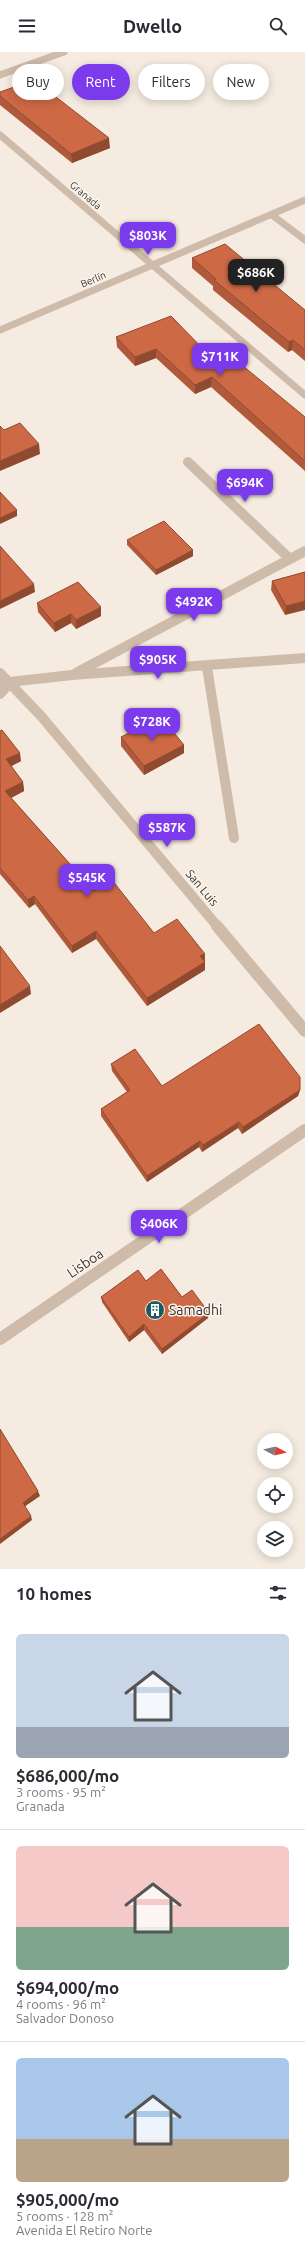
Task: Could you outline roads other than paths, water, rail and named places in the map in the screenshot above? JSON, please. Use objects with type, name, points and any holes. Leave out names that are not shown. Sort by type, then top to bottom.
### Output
[{"type":"street","points":[[0,74],[64,52]]},
{"type":"street","name":"Granada","points":[[0,135],[305,395]]},
{"type":"street","name":"Berlín","points":[[0,330],[305,200]]},
{"type":"street","points":[[272,214],[305,240]]},
{"type":"street","points":[[188,462],[290,559]]},
{"type":"street","points":[[72,675],[305,551]]},
{"type":"street","points":[[0,694],[5,683],[72,675],[207,667],[305,658]]},
{"type":"street","points":[[207,667],[234,838]]},
{"type":"street","name":"San Luis","points":[[0,673],[5,683],[41,716],[305,1031]]},
{"type":"street","name":"Lisboa","points":[[0,1339],[305,1130]]},
{"type":"place","name":"Samadhi","points":[[155,1310]]}]
